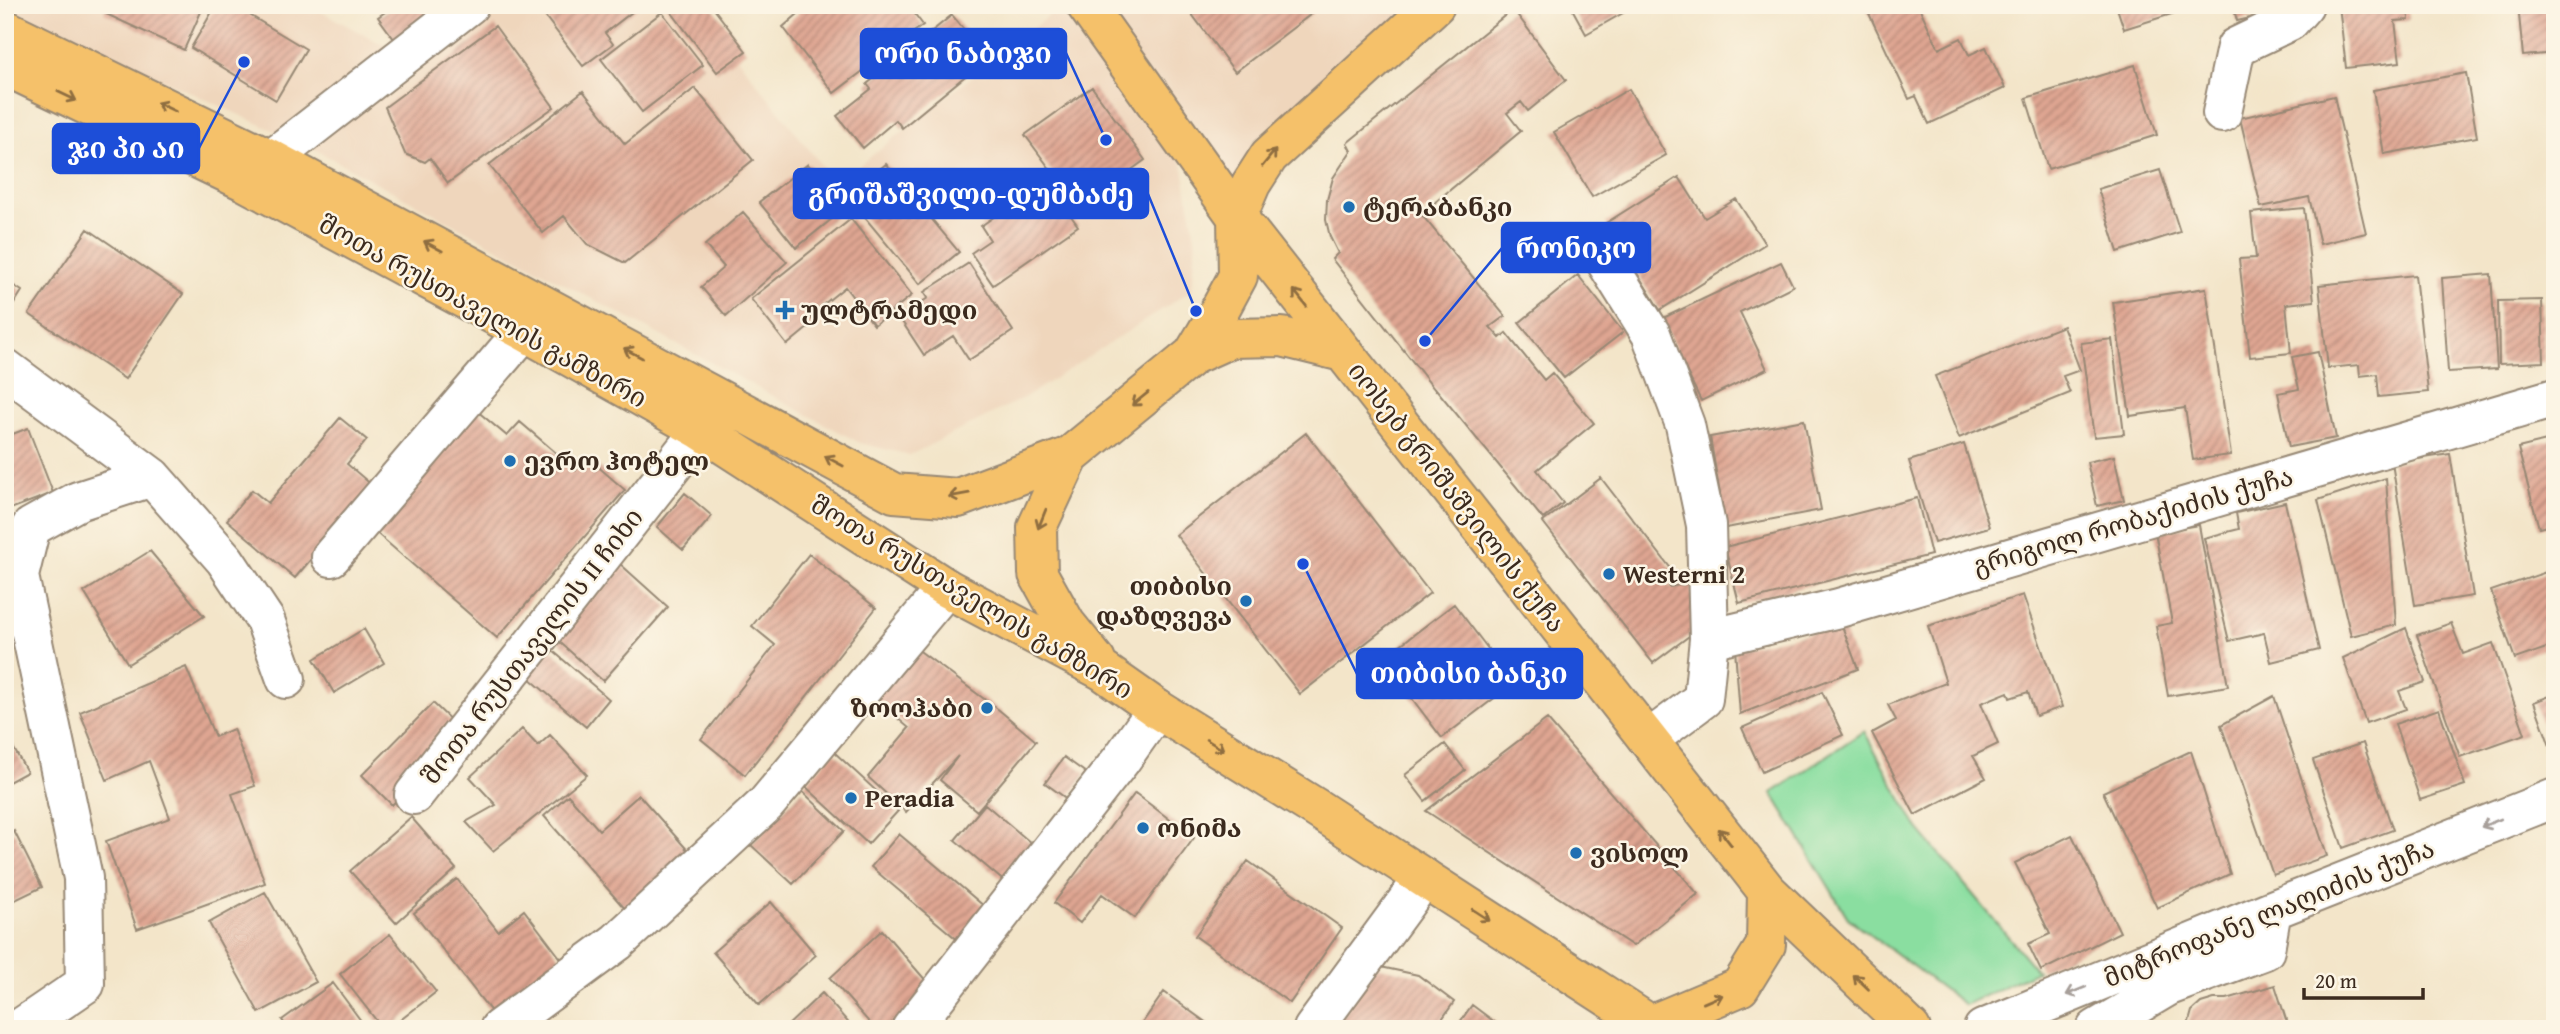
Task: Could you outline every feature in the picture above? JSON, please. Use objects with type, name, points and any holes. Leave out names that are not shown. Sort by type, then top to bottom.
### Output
[{"type":"main road","name":"იოსებ გრიშაშვილის ქუჩა","points":[[1086,5],[1237,218],[1767,891],[1911,1029]]},
{"type":"main road","points":[[1193,355],[1238,275],[1237,218],[1251,184],[1269,156],[1435,5]]},
{"type":"main road","name":"შოთა რუსთაველის გამზირი","points":[[5,29],[271,159],[894,494],[958,498],[1070,456]]},
{"type":"main road","name":"შოთა რუსთაველის გამზირი","points":[[5,66],[244,181],[524,331],[701,430],[946,588],[1103,671],[1157,709],[1424,878],[1652,1028]]},
{"type":"main road","points":[[1103,671],[1066,624],[1038,574],[1037,527],[1070,456],[1193,355],[1231,338],[1282,337],[1343,352]]},
{"type":"main road","points":[[1652,1028],[1740,988],[1766,945],[1767,891]]},
{"type":"street","points":[[271,159],[470,5]]},
{"type":"street","points":[[2222,113],[2236,47],[2290,21],[2304,5]]},
{"type":"street","points":[[1601,254],[1651,334],[1685,425],[1706,525],[1709,639],[1703,699],[1648,740]]},
{"type":"street","points":[[331,558],[524,331]]},
{"type":"street","points":[[5,368],[152,477],[225,560],[265,620],[286,679]]},
{"type":"street","name":"გრიგოლ რობაქიძის ქუჩა","points":[[1709,639],[1839,608],[2555,398]]},
{"type":"street","name":"შოთა რუსთაველის II ჩიხი","points":[[414,795],[701,430]]},
{"type":"street","points":[[19,1029],[85,984],[83,878],[19,576],[31,527],[78,501],[152,477]]},
{"type":"street","points":[[499,1029],[617,942],[766,804],[946,588]]},
{"type":"street","points":[[911,1029],[1121,760],[1157,709]]},
{"type":"street","name":"მიტროფანე ლაღიძის ქუჩა","points":[[1983,1029],[2272,910],[2555,798]]},
{"type":"street","points":[[1313,1029],[1424,878]]},
{"type":"street","points":[[2096,1029],[2169,986],[2265,950],[2272,910]]},
{"type":"shaded area","points":[[5,5],[309,5],[391,49],[281,134]]},
{"type":"shaded area","points":[[490,5],[696,5],[836,184],[1065,5],[1182,162],[1196,244],[1192,290],[1029,395],[910,455],[860,443],[305,144]]},
{"type":"shaded area","points":[[1086,5],[1435,5],[1237,217]]},
{"type":"green space","points":[[1864,731],[1918,829],[2037,971],[1965,1005],[1848,918],[1772,793]]},
{"type":"building","points":[[108,5],[204,5],[184,50],[104,13]]},
{"type":"building","points":[[216,5],[233,5],[306,49],[276,100],[191,48]]},
{"type":"building","points":[[395,5],[451,5],[397,43],[378,17]]},
{"type":"building","points":[[641,5],[605,33],[613,44],[583,66],[538,7]]},
{"type":"building","points":[[666,5],[711,5],[746,51],[717,72]]},
{"type":"building","points":[[793,5],[908,5],[923,25],[834,93],[783,27],[799,13]]},
{"type":"building","points":[[1185,5],[1323,5],[1235,72]]},
{"type":"building","points":[[1570,5],[1637,5],[1586,34]]},
{"type":"building","points":[[1865,5],[1918,5],[1939,49],[1961,38],[1969,55],[1986,47],[2005,88],[1929,124],[1916,96],[1909,99]]},
{"type":"building","points":[[2116,5],[2197,5],[2197,6],[2124,29]]},
{"type":"building","points":[[2233,5],[2284,5],[2285,10],[2237,21]]},
{"type":"building","points":[[2339,5],[2408,5],[2409,20],[2395,21],[2400,62],[2346,68]]},
{"type":"building","points":[[2518,5],[2555,5],[2555,53],[2523,56]]},
{"type":"building","points":[[1513,9],[1566,80],[1528,111],[1521,102],[1507,113],[1521,131],[1421,214],[1505,316],[1490,327],[1500,338],[1506,333],[1544,380],[1552,373],[1594,423],[1537,470],[1563,503],[1543,519],[1435,390],[1332,259],[1338,253],[1326,220],[1327,200],[1333,178],[1351,151],[1347,143]]},
{"type":"building","points":[[662,12],[703,65],[642,112],[601,59]]},
{"type":"building","points":[[952,15],[987,58],[902,128],[896,120],[863,148],[837,116],[871,89],[867,84]]},
{"type":"building","points":[[495,26],[554,107],[448,183],[430,158],[425,162],[405,154],[385,107]]},
{"type":"building","points":[[2135,65],[2157,135],[2048,169],[2026,98]]},
{"type":"building","points":[[2466,73],[2477,137],[2384,154],[2373,90]]},
{"type":"building","points":[[1092,87],[1145,160],[1079,208],[1025,135]]},
{"type":"building","points":[[695,88],[753,160],[625,263],[587,244],[564,216],[543,233],[489,165],[583,91],[625,144]]},
{"type":"building","points":[[1629,89],[1666,155],[1592,197],[1554,132]]},
{"type":"building","points":[[2334,96],[2366,233],[2320,244],[2309,197],[2261,207],[2240,118]]},
{"type":"building","points":[[808,164],[844,209],[796,248],[759,202]]},
{"type":"building","points":[[886,164],[959,252],[920,284],[847,196]]},
{"type":"building","points":[[2160,170],[2180,232],[2118,252],[2098,189]]},
{"type":"building","points":[[1679,177],[1705,218],[1736,199],[1765,244],[1660,310],[1606,223]]},
{"type":"building","points":[[1046,180],[1078,226],[993,285],[971,253],[990,240],[981,226]]},
{"type":"building","points":[[2304,208],[2314,301],[2286,304],[2291,353],[2250,357],[2239,259],[2256,258],[2251,213]]},
{"type":"building","points":[[743,212],[787,262],[726,316],[701,287],[724,267],[705,245]]},
{"type":"building","points":[[851,219],[912,295],[874,325],[845,287],[809,316],[815,322],[787,345],[751,299]]},
{"type":"building","points":[[88,229],[183,294],[125,379],[29,314]]},
{"type":"building","points":[[1781,262],[1793,286],[1740,312],[1767,369],[1701,401],[1661,319]]},
{"type":"building","points":[[969,263],[1013,331],[969,360],[953,336],[924,355],[899,317],[928,298],[924,292]]},
{"type":"building","points":[[2491,274],[2497,369],[2448,372],[2442,278]]},
{"type":"building","points":[[1578,275],[1623,332],[1564,378],[1519,323]]},
{"type":"building","points":[[2415,275],[2428,392],[2379,397],[2377,374],[2360,376],[2359,365],[2328,368],[2319,285]]},
{"type":"building","points":[[5,280],[22,291],[5,318]]},
{"type":"building","points":[[2206,288],[2231,455],[2193,460],[2185,408],[2130,416],[2113,302]]},
{"type":"building","points":[[2542,300],[2544,362],[2499,364],[2498,301]]},
{"type":"building","points":[[2063,326],[2080,370],[2063,376],[2070,393],[1959,438],[1935,376]]},
{"type":"building","points":[[2112,339],[2124,434],[2094,437],[2081,343]]},
{"type":"building","points":[[2318,352],[2336,438],[2289,447],[2278,393],[2299,389],[2292,357]]},
{"type":"building","points":[[476,410],[507,436],[520,422],[576,470],[587,457],[625,490],[497,638],[373,530]]},
{"type":"building","points":[[340,418],[367,440],[347,464],[373,486],[295,578],[227,520],[252,490],[268,503]]},
{"type":"building","points":[[1804,420],[1821,510],[1726,528],[1710,437]]},
{"type":"building","points":[[28,428],[53,493],[5,511],[5,437]]},
{"type":"building","points":[[1306,433],[1430,593],[1300,694],[1176,535]]},
{"type":"building","points":[[2555,439],[2555,524],[2539,528],[2518,448]]},
{"type":"building","points":[[1964,444],[1989,527],[1934,543],[1909,461]]},
{"type":"building","points":[[2450,454],[2473,596],[2415,605],[2392,463]]},
{"type":"building","points":[[2114,456],[2124,500],[2097,506],[2087,462]]},
{"type":"building","points":[[1601,478],[1672,570],[1669,587],[1691,583],[1697,630],[1653,663],[1543,522]]},
{"type":"building","points":[[2386,478],[2396,625],[2351,636],[2318,500]]},
{"type":"building","points":[[685,493],[712,516],[683,550],[657,527]]},
{"type":"building","points":[[1917,498],[1931,555],[1739,603],[1725,547]]},
{"type":"building","points":[[2285,502],[2319,650],[2271,662],[2264,633],[2229,641],[2204,538],[2239,529],[2236,513]]},
{"type":"building","points":[[2199,525],[2228,686],[2168,696],[2156,626],[2172,623],[2155,532]]},
{"type":"building","points":[[150,551],[204,616],[128,664],[84,592]]},
{"type":"building","points":[[809,554],[876,608],[745,775],[701,739],[775,645],[752,626]]},
{"type":"building","points":[[618,562],[668,607],[603,681],[553,636]]},
{"type":"building","points":[[2555,569],[2555,645],[2515,659],[2491,591]]},
{"type":"building","points":[[2023,595],[2062,707],[2036,716],[2028,692],[2010,698],[2008,692],[1981,703],[1998,744],[1973,756],[1986,778],[1915,815],[1872,733],[1896,720],[1888,705],[1946,683],[1928,626]]},
{"type":"building","points":[[1454,604],[1514,683],[1442,738],[1382,659]]},
{"type":"building","points":[[2451,623],[2463,654],[2493,643],[2525,734],[2460,757],[2417,635]]},
{"type":"building","points":[[1842,626],[1858,669],[1740,714],[1735,649]]},
{"type":"building","points":[[2406,628],[2425,682],[2399,691],[2406,709],[2366,723],[2343,658]]},
{"type":"building","points":[[364,629],[384,663],[334,693],[314,659]]},
{"type":"building","points":[[546,645],[609,699],[586,727],[522,672]]},
{"type":"building","points":[[913,646],[1036,741],[977,811],[940,780],[958,756],[906,812],[868,777],[909,728],[868,693]]},
{"type":"building","points":[[186,667],[215,737],[233,729],[255,786],[232,794],[265,883],[137,929],[106,841],[170,818],[149,761],[107,780],[80,712]]},
{"type":"building","points":[[1822,692],[1843,735],[1762,772],[1742,728]]},
{"type":"building","points":[[2555,694],[2555,757],[2554,757],[2534,702]]},
{"type":"building","points":[[2274,696],[2327,856],[2273,875],[2221,725]]},
{"type":"building","points":[[433,703],[462,731],[392,805],[362,775]]},
{"type":"building","points":[[2439,709],[2465,785],[2420,800],[2395,724]]},
{"type":"building","name":"ვისოლ","points":[[1547,719],[1698,894],[1633,946],[1426,811]]},
{"type":"building","points":[[522,729],[538,746],[550,735],[587,775],[493,851],[466,822],[496,805],[470,777]]},
{"type":"building","points":[[5,733],[27,772],[5,784]]},
{"type":"building","points":[[2363,743],[2393,830],[2343,848],[2313,760]]},
{"type":"building","points":[[1445,744],[1465,770],[1425,801],[1405,775]]},
{"type":"building","points":[[2191,751],[2230,874],[2157,908],[2103,792]]},
{"type":"building","name":"Peradia","points":[[834,752],[898,811],[868,844],[804,785]]},
{"type":"building","points":[[1064,757],[1086,773],[1067,799],[1045,783]]},
{"type":"building","points":[[802,791],[844,831],[793,884],[751,845]]},
{"type":"building","points":[[1135,793],[1194,838],[1135,918],[1102,894],[1080,923],[1054,903]]},
{"type":"building","points":[[568,795],[599,830],[639,795],[691,854],[626,910],[544,816]]},
{"type":"building","points":[[985,804],[1037,848],[1006,883],[955,840]]},
{"type":"building","points":[[411,817],[456,869],[396,923],[350,871]]},
{"type":"building","points":[[14,831],[42,887],[5,905],[5,836]]},
{"type":"building","points":[[899,834],[999,919],[972,952],[871,867]]},
{"type":"building","points":[[2072,835],[2120,932],[2041,971],[2028,944],[2050,934],[2015,863]]},
{"type":"building","points":[[1248,861],[1342,928],[1290,1003],[1195,936]]},
{"type":"building","points":[[457,879],[498,931],[524,910],[562,960],[493,1014],[414,913]]},
{"type":"building","points":[[265,892],[316,982],[259,1013],[209,923]]},
{"type":"building","points":[[771,902],[816,955],[759,1005],[713,952]]},
{"type":"building","points":[[882,930],[934,990],[890,1029],[875,1029],[830,978]]},
{"type":"building","points":[[390,934],[436,992],[389,1029],[383,1029],[340,974]]},
{"type":"building","points":[[1376,966],[1418,975],[1454,1002],[1435,1029],[1334,1029]]},
{"type":"building","points":[[333,983],[367,1029],[288,1029],[282,1020]]},
{"type":"building","points":[[2275,985],[2289,1029],[2187,1029],[2192,1011],[2201,1003],[2227,999]]},
{"type":"building","points":[[1164,992],[1215,1029],[1138,1029]]},
{"type":"building","points":[[822,993],[854,1029],[784,1029]]},
{"type":"building","points":[[1472,1005],[1504,1029],[1455,1029]]},
{"type":"place","name":"ჯი პი აი","points":[[244,62]]},
{"type":"place","name":"ორი ნაბიჯი","points":[[1106,140]]},
{"type":"place","name":"ტერაბანკი","points":[[1349,207]]},
{"type":"place","name":"ულტრამედი","points":[[785,310]]},
{"type":"place","name":"გრიშაშვილი-დუმბაძე","points":[[1196,311]]},
{"type":"place","name":"რონიკო","points":[[1425,341]]},
{"type":"place","name":"ევრო ჰოტელ","points":[[510,461]]},
{"type":"place","name":"თიბისი ბანკი","points":[[1303,564]]},
{"type":"place","name":"Westerni 2","points":[[1609,574]]},
{"type":"place","name":"თიბისი დაზღვევა","points":[[1246,601]]},
{"type":"place","name":"ზოოჰაბი","points":[[987,708]]},
{"type":"place","name":"Peradia","points":[[851,798]]},
{"type":"place","name":"ონიმა","points":[[1143,828]]},
{"type":"place","name":"ვისოლ","points":[[1576,853]]}]
